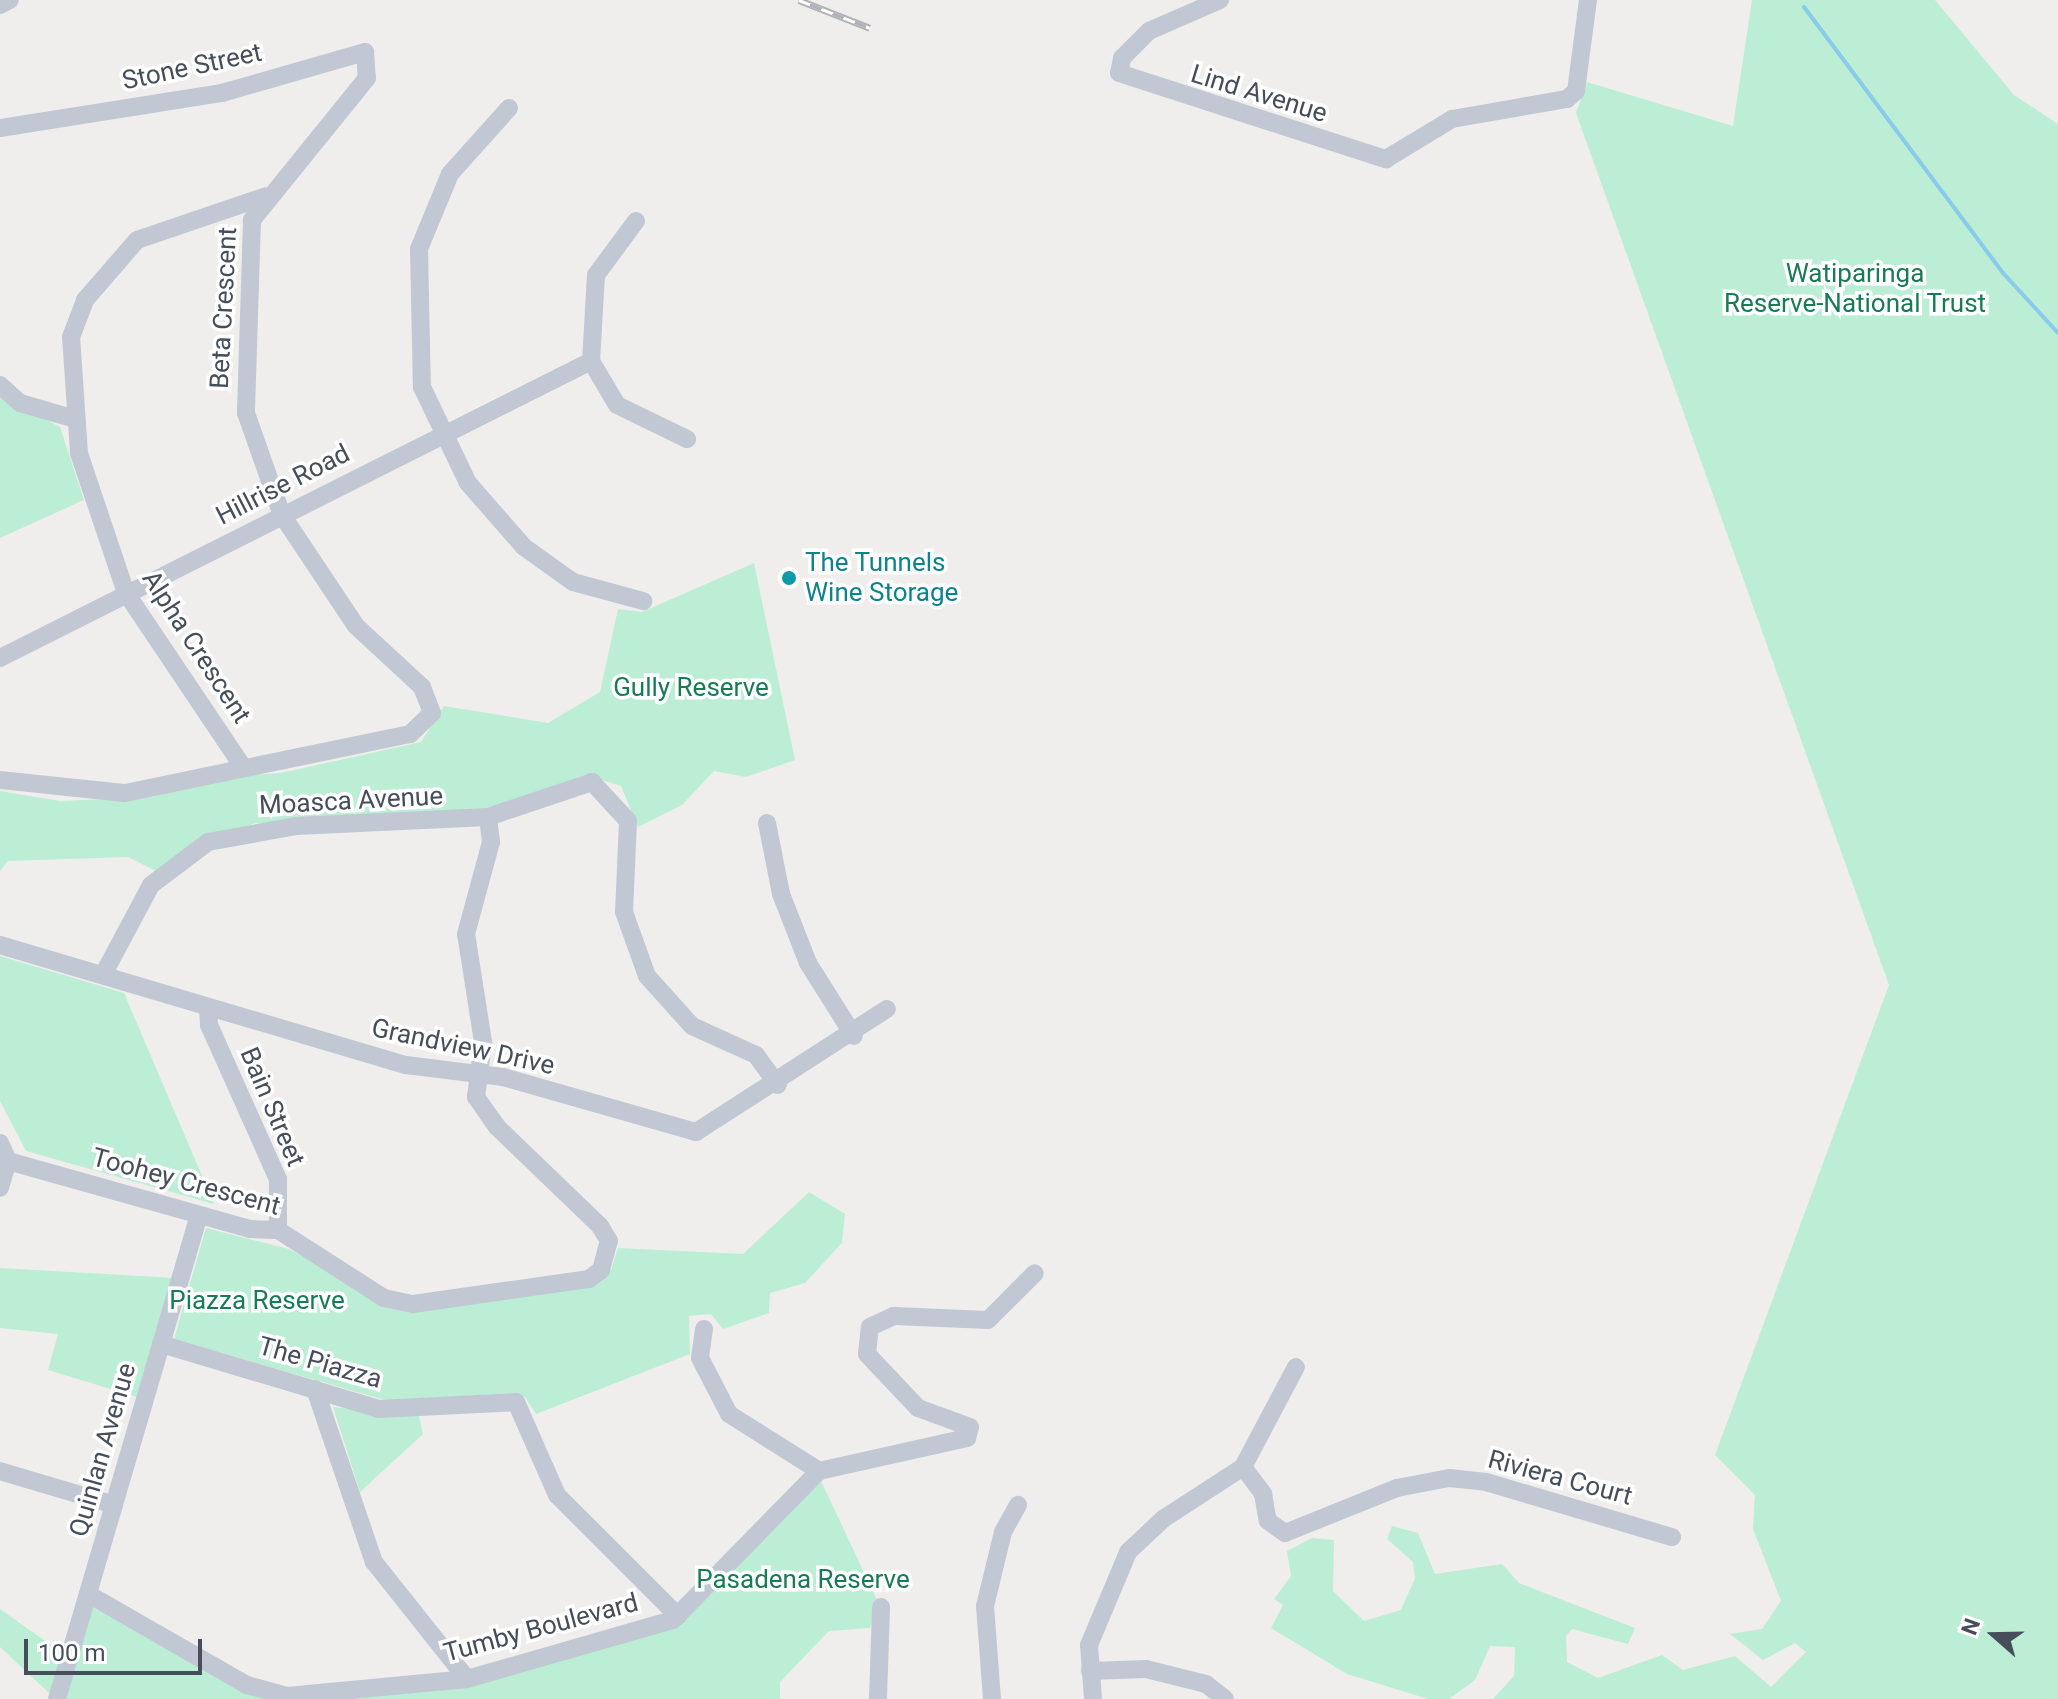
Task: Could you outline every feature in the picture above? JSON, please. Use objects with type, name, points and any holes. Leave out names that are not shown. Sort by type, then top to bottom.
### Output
[{"type":"street","points":[[0,5],[10,0]]},
{"type":"street","name":"Lind Avenue","points":[[1220,0],[1149,31],[1122,58],[1119,73],[1386,159],[1452,119],[1567,99],[1576,91],[1588,0]]},
{"type":"street","name":"Stone Street","points":[[0,128],[222,93],[357,52],[369,62],[367,78]]},
{"type":"street","name":"Beta Crescent","points":[[241,764],[290,762],[410,734],[432,713],[422,687],[356,626],[282,515],[245,390],[252,220],[266,196],[367,78]]},
{"type":"street","points":[[509,108],[450,174],[419,249],[416,339],[422,387],[440,436],[468,483],[524,547],[573,582],[643,601]]},
{"type":"street","name":"Alpha Crescent","points":[[241,764],[126,593],[95,509],[75,419],[71,337],[105,271],[137,240],[266,196]]},
{"type":"street","points":[[636,221],[596,275],[591,361],[617,405],[687,439]]},
{"type":"street","name":"Hillrise Road","points":[[0,658],[591,361]]},
{"type":"street","points":[[0,385],[20,403],[75,419]]},
{"type":"street","points":[[0,780],[124,793],[241,764]]},
{"type":"street","name":"Moasca Avenue","points":[[103,975],[151,885],[208,842],[296,826],[488,817],[585,782],[611,799],[628,821],[624,912],[647,976],[692,1026],[756,1055],[778,1085]]},
{"type":"street","points":[[475,1076],[483,1042],[466,934],[491,842],[488,817]]},
{"type":"street","points":[[767,823],[781,894],[808,963],[854,1036]]},
{"type":"street","name":"Grandview Drive","points":[[0,945],[406,1065],[475,1076],[503,1077],[696,1132],[778,1085],[854,1036],[887,1009]]},
{"type":"street","name":"Bain Street","points":[[208,1007],[209,1025],[278,1179],[278,1230]]},
{"type":"street","name":"Toohey Crescent","points":[[8,1161],[199,1215],[278,1230],[384,1298],[413,1304],[589,1279],[610,1257],[600,1226],[497,1127],[476,1097],[475,1076]]},
{"type":"street","points":[[0,1143],[8,1161],[0,1188]]},
{"type":"street","name":"Quinlan Avenue","points":[[57,1699],[199,1215]]},
{"type":"street","points":[[704,1329],[700,1358],[729,1414],[819,1471],[967,1438],[970,1427],[918,1408],[867,1354],[870,1327],[894,1316],[988,1320],[1035,1273]]},
{"type":"street","name":"The Piazza","points":[[161,1344],[379,1409],[516,1402],[557,1495],[678,1616]]},
{"type":"street","points":[[1093,1699],[1090,1671],[1097,1614],[1128,1552],[1243,1467],[1296,1367]]},
{"type":"street","points":[[315,1389],[374,1562],[467,1679]]},
{"type":"street","name":"Riviera Court","points":[[1243,1467],[1263,1494],[1268,1521],[1285,1533],[1397,1488],[1449,1478],[1486,1482],[1672,1537]]},
{"type":"street","points":[[0,1471],[114,1505]]},
{"type":"street","name":"Tumby Boulevard","points":[[88,1594],[247,1685],[287,1696],[467,1679],[678,1616],[819,1471]]},
{"type":"street","points":[[992,1699],[985,1606],[1003,1532],[1018,1505]]},
{"type":"street","points":[[878,1699],[881,1607]]},
{"type":"street","points":[[1090,1671],[1146,1669],[1206,1684],[1225,1699]]},
{"type":"green space","name":"Watiparinga Reserve-National Trust","points":[[1752,0],[1935,0],[2014,95],[2058,124],[2058,1699],[1493,1699],[1514,1676],[1515,1647],[1490,1646],[1475,1680],[1449,1699],[1428,1699],[1347,1674],[1271,1628],[1283,1605],[1274,1599],[1291,1576],[1287,1551],[1312,1538],[1334,1540],[1333,1591],[1364,1621],[1401,1610],[1415,1578],[1413,1562],[1387,1539],[1392,1526],[1418,1533],[1435,1574],[1502,1564],[1519,1583],[1635,1628],[1628,1644],[1572,1629],[1566,1636],[1567,1662],[1598,1678],[1662,1655],[1683,1670],[1735,1656],[1771,1687],[1806,1652],[1795,1643],[1763,1660],[1730,1634],[1762,1629],[1781,1601],[1753,1529],[1755,1495],[1715,1455],[1889,985],[1576,113],[1587,82],[1733,126]]},
{"type":"green space","points":[[0,396],[60,427],[84,500],[0,538]]},
{"type":"green space","name":"Gully Reserve","points":[[754,563],[795,760],[746,777],[714,771],[682,805],[638,827],[621,786],[585,775],[464,817],[256,823],[196,845],[156,871],[128,857],[8,861],[0,871],[0,791],[60,801],[151,797],[226,777],[281,773],[421,742],[444,706],[548,723],[600,692],[618,609],[642,612]]},
{"type":"green space","points":[[0,956],[124,993],[214,1204],[26,1151],[0,1101]]},
{"type":"green space","name":"Piazza Reserve","points":[[809,1192],[845,1214],[842,1243],[805,1283],[770,1293],[769,1313],[723,1329],[711,1314],[689,1316],[690,1354],[536,1414],[525,1397],[509,1393],[388,1401],[174,1339],[206,1228],[289,1249],[409,1313],[594,1285],[611,1270],[618,1248],[743,1254]]},
{"type":"green space","points":[[0,1268],[175,1278],[140,1398],[48,1370],[58,1334],[0,1328]]},
{"type":"green space","points":[[333,1407],[419,1416],[423,1434],[360,1492]]},
{"type":"green space","name":"Pasadena Reserve","points":[[821,1481],[877,1600],[870,1628],[829,1631],[780,1682],[780,1699],[331,1699],[679,1624]]},
{"type":"green space","points":[[90,1606],[240,1689],[271,1699],[63,1699]]},
{"type":"green space","points":[[0,1609],[62,1653],[50,1694],[0,1647]]},
{"type":"waterway","points":[[1804,7],[2003,273],[2058,333]]},
{"type":"railway","points":[[799,0],[870,28]]},
{"type":"place","name":"The Tunnels Wine Storage","points":[[789,578]]}]
